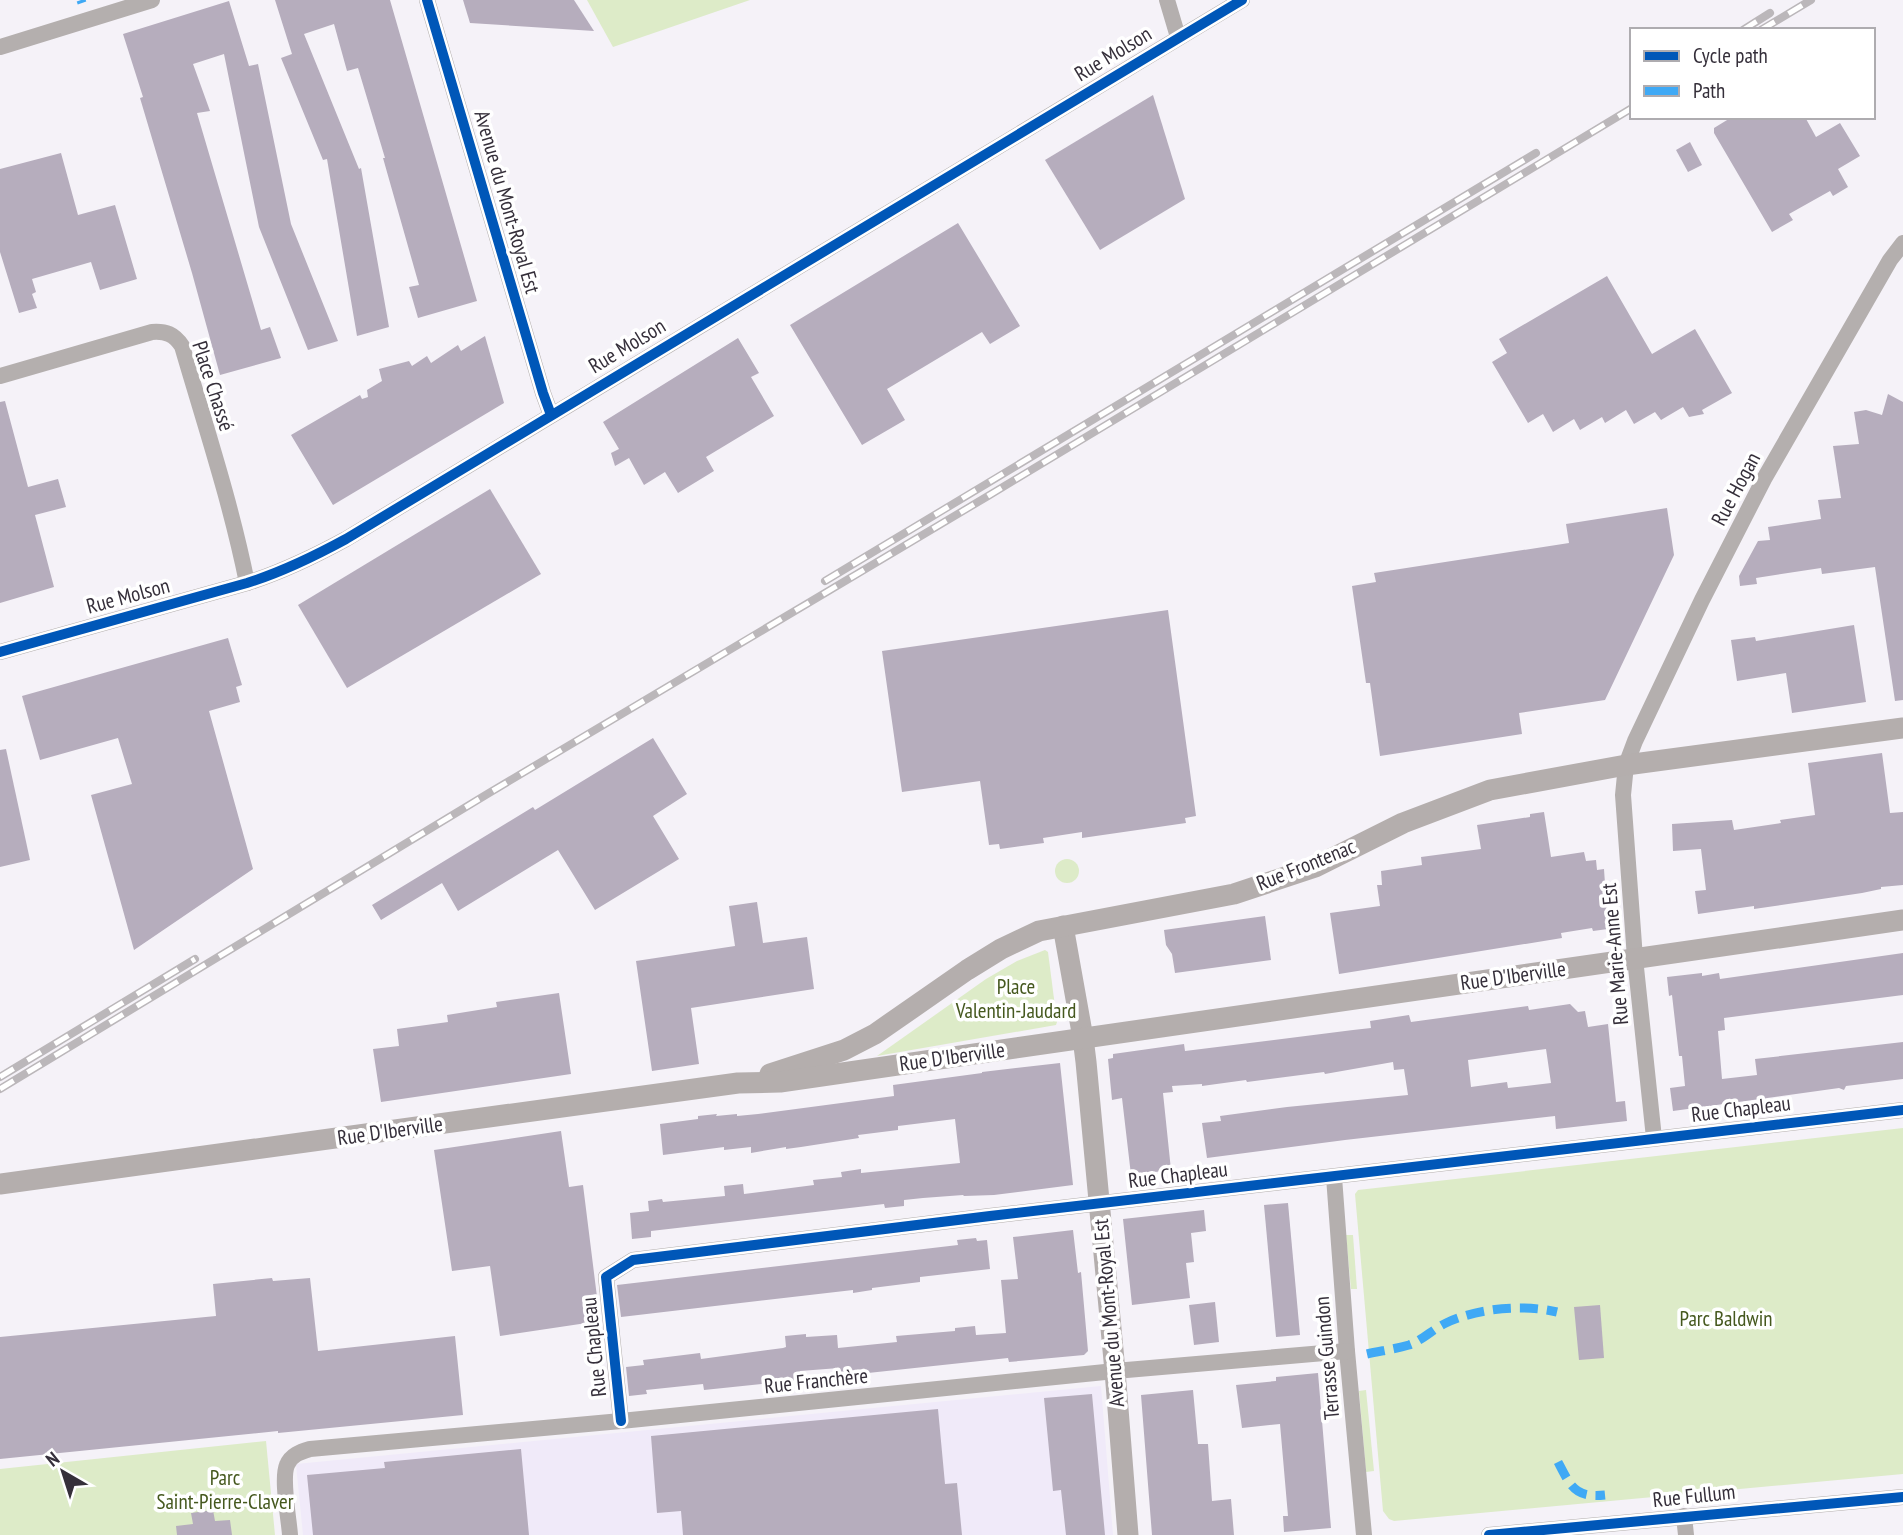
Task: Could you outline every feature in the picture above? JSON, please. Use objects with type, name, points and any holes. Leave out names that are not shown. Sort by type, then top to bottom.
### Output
[{"type":"main road","name":"Rue Frontenac","points":[[738,1083],[845,1049],[874,1034],[1001,949],[1039,931],[1234,894],[1315,867],[1403,823],[1490,790],[1626,765],[1903,728]]},
{"type":"main road","name":"Rue D'Iberville","points":[[0,1184],[738,1083],[779,1082],[1903,920]]},
{"type":"main road","name":"Avenue du Mont-Royal Est","points":[[1063,926],[1083,1038],[1128,1535]]},
{"type":"street","points":[[0,47],[152,0]]},
{"type":"street","name":"Avenue du Mont-Royal Est","points":[[427,0],[551,415]]},
{"type":"street","points":[[1167,0],[1178,37]]},
{"type":"street","name":"Rue Molson","points":[[0,652],[247,583],[307,561],[1242,0]]},
{"type":"street","name":"Rue Hogan","points":[[1626,765],[1702,600],[1765,479],[1890,260],[1903,243]]},
{"type":"street","name":"Place Chassé","points":[[0,376],[152,332],[161,331],[177,339],[182,346],[205,425],[241,551],[247,583]]},
{"type":"street","name":"Rue Marie-Anne Est","points":[[1626,765],[1623,795],[1635,958],[1654,1138]]},
{"type":"street","name":"Rue Chapleau","points":[[621,1422],[606,1278],[633,1260],[1903,1110]]},
{"type":"street","name":"Terrasse Guindon","points":[[1334,1177],[1364,1535]]},
{"type":"street","name":"Rue Franchère","points":[[290,1535],[286,1466],[299,1452],[310,1449],[621,1422],[1115,1371],[1347,1351]]},
{"type":"street","name":"Rue Fullum","points":[[1489,1535],[1903,1496]]},
{"type":"street","points":[[1684,1516],[1686,1535]]},
{"type":"shaded area","points":[[1101,1386],[1113,1535],[303,1535],[296,1464]]},
{"type":"green space","points":[[587,0],[750,0],[613,47]]},
{"type":"green space","points":[[1067,859],[1078,866],[1079,871],[1072,882],[1067,883],[1056,876],[1055,871],[1062,860]]},
{"type":"green space","name":"Place Valentin-Jaudard","points":[[1045,950],[1048,952],[1056,1025],[877,1056],[986,979],[1017,961]]},
{"type":"green space","name":"Parc Baldwin","points":[[1903,1128],[1903,1474],[1394,1521],[1383,1511],[1355,1194],[1358,1190]]},
{"type":"green space","points":[[1346,1235],[1353,1235],[1357,1289],[1351,1289]]},
{"type":"green space","points":[[1366,1390],[1374,1471],[1366,1472],[1359,1391]]},
{"type":"green space","name":"Parc Saint-Pierre-Claver","points":[[266,1441],[275,1535],[0,1535],[0,1469]]},
{"type":"building","points":[[275,0],[390,0],[477,301],[418,318],[409,287],[419,285],[385,158],[358,68],[347,71],[334,24],[304,34],[359,169],[361,168],[389,327],[357,336],[327,159],[323,160],[281,58],[292,54]]},
{"type":"building","points":[[463,0],[574,0],[594,31],[470,23]]},
{"type":"building","points":[[229,1],[249,66],[258,64],[291,224],[338,341],[308,350],[259,227],[224,54],[193,64],[210,111],[197,113],[261,330],[270,327],[281,358],[220,375],[123,34]]},
{"type":"building","points":[[1153,95],[1185,199],[1100,250],[1045,160]]},
{"type":"building","points":[[1729,119],[1806,119],[1816,137],[1840,123],[1860,156],[1838,169],[1848,187],[1833,196],[1830,191],[1789,214],[1793,220],[1772,232],[1714,133],[1714,128]]},
{"type":"building","points":[[1690,142],[1702,165],[1688,172],[1676,150]]},
{"type":"building","points":[[61,153],[78,215],[115,205],[137,279],[100,290],[91,262],[32,279],[36,292],[32,294],[37,308],[19,313],[0,252],[0,169]]},
{"type":"building","points":[[958,223],[1020,326],[990,344],[982,332],[887,389],[905,420],[862,445],[790,325]]},
{"type":"building","points":[[1607,276],[1652,354],[1695,329],[1732,393],[1702,410],[1704,414],[1689,417],[1683,407],[1661,420],[1655,412],[1634,424],[1626,410],[1605,423],[1602,417],[1580,430],[1574,419],[1553,432],[1543,414],[1528,423],[1492,362],[1507,353],[1499,339]]},
{"type":"building","points":[[485,336],[504,403],[333,505],[291,435],[360,395],[362,399],[368,397],[367,390],[382,381],[379,369],[409,361],[412,366],[427,356],[431,363],[458,345],[461,351]]},
{"type":"building","points":[[738,338],[759,373],[751,377],[774,416],[706,457],[714,471],[678,493],[665,472],[644,485],[629,458],[615,466],[611,453],[619,449],[603,422]]},
{"type":"building","points":[[1888,394],[1903,402],[1903,700],[1895,701],[1875,567],[1822,574],[1821,568],[1756,578],[1757,584],[1740,586],[1739,576],[1758,541],[1770,540],[1768,527],[1821,519],[1818,500],[1841,498],[1833,446],[1859,444],[1854,412],[1866,410],[1882,415]]},
{"type":"building","points":[[5,401],[28,487],[58,479],[66,507],[35,515],[54,587],[0,603],[0,402]]},
{"type":"building","points":[[490,489],[541,574],[347,688],[298,605]]},
{"type":"building","points":[[1667,508],[1674,555],[1605,700],[1519,713],[1522,734],[1380,756],[1352,586],[1376,582],[1374,573],[1569,543],[1566,524]]},
{"type":"building","points":[[1168,610],[1196,816],[1185,818],[1186,823],[1082,838],[1082,832],[1043,838],[1044,843],[1000,849],[999,844],[989,845],[980,781],[902,792],[882,651]]},
{"type":"building","points":[[1854,625],[1866,702],[1792,713],[1786,673],[1737,681],[1731,640],[1755,637],[1756,641]]},
{"type":"building","points":[[228,638],[242,685],[236,687],[240,702],[209,711],[253,869],[134,950],[91,795],[132,784],[118,738],[40,760],[22,696]]},
{"type":"building","points":[[653,738],[687,794],[653,816],[679,859],[595,910],[558,850],[458,911],[442,883],[381,920],[372,905]]},
{"type":"building","points":[[6,749],[30,860],[0,867],[0,750]]},
{"type":"building","points":[[1882,753],[1890,813],[1903,812],[1903,885],[1754,909],[1754,906],[1698,914],[1695,891],[1706,890],[1701,849],[1673,851],[1672,824],[1732,820],[1734,830],[1815,815],[1808,763]]},
{"type":"building","points":[[1544,812],[1551,857],[1584,852],[1586,861],[1596,860],[1597,870],[1604,869],[1608,929],[1593,931],[1592,928],[1561,933],[1562,938],[1339,974],[1330,913],[1380,906],[1377,885],[1382,885],[1381,871],[1422,865],[1421,857],[1481,849],[1477,825],[1530,817],[1530,814]]},
{"type":"building","points":[[757,902],[763,943],[807,937],[814,989],[691,1008],[699,1064],[652,1071],[636,961],[735,946],[729,906]]},
{"type":"building","points":[[1265,916],[1271,960],[1175,973],[1164,930]]},
{"type":"building","points":[[1903,953],[1903,995],[1724,1018],[1725,1030],[1718,1031],[1722,1079],[1757,1075],[1755,1059],[1903,1042],[1903,1079],[1846,1086],[1844,1090],[1839,1088],[1673,1111],[1670,1088],[1685,1086],[1667,977],[1719,973],[1720,979]]},
{"type":"building","points":[[559,993],[571,1074],[381,1102],[373,1049],[399,1046],[397,1029],[448,1022],[447,1015],[497,1007],[496,1002]]},
{"type":"building","points":[[1570,1004],[1578,1012],[1585,1011],[1588,1027],[1608,1024],[1616,1102],[1625,1101],[1627,1121],[1556,1129],[1555,1116],[1207,1158],[1202,1123],[1221,1121],[1220,1116],[1408,1095],[1404,1069],[1394,1070],[1393,1062],[1325,1074],[1202,1086],[1172,1086],[1173,1092],[1163,1093],[1171,1170],[1131,1175],[1122,1098],[1112,1100],[1108,1059],[1113,1058],[1113,1054],[1184,1044],[1185,1051],[1371,1028],[1370,1021],[1409,1015],[1411,1022],[1528,1006],[1529,1010]],"holes":[[[1546,1049],[1551,1083],[1508,1088],[1507,1082],[1471,1087],[1468,1060]]]},
{"type":"building","points":[[1060,1063],[1073,1185],[994,1195],[904,1200],[904,1206],[885,1208],[884,1204],[651,1231],[651,1237],[632,1239],[630,1213],[649,1211],[648,1201],[725,1196],[724,1186],[743,1184],[744,1194],[814,1185],[813,1180],[842,1177],[841,1172],[861,1169],[861,1173],[960,1163],[955,1119],[898,1126],[898,1130],[786,1149],[751,1153],[751,1147],[724,1150],[724,1147],[663,1155],[660,1124],[698,1119],[698,1116],[758,1114],[894,1096],[893,1085]]},
{"type":"building","points":[[561,1131],[569,1187],[583,1185],[600,1321],[500,1336],[490,1266],[452,1271],[434,1150]]},
{"type":"building","points":[[1288,1203],[1300,1335],[1276,1337],[1264,1205]]},
{"type":"building","points":[[1204,1210],[1206,1231],[1191,1233],[1194,1262],[1186,1263],[1190,1298],[1132,1305],[1123,1219]]},
{"type":"building","points":[[1073,1230],[1078,1273],[1081,1272],[1088,1351],[1084,1355],[1009,1362],[1008,1358],[840,1376],[839,1368],[800,1371],[801,1380],[704,1390],[703,1384],[646,1390],[647,1394],[629,1396],[626,1367],[644,1365],[643,1360],[700,1353],[701,1359],[783,1348],[786,1347],[785,1336],[837,1335],[838,1348],[897,1342],[896,1336],[955,1331],[955,1328],[975,1326],[976,1335],[1006,1333],[1001,1280],[1018,1279],[1013,1237]]},
{"type":"building","points":[[976,1238],[977,1241],[987,1240],[990,1269],[920,1277],[920,1282],[853,1293],[853,1290],[621,1317],[617,1285],[958,1245],[957,1240]]},
{"type":"building","points":[[272,1278],[273,1281],[310,1278],[318,1351],[455,1336],[463,1415],[0,1459],[0,1337],[216,1316],[213,1284]]},
{"type":"building","points":[[1215,1302],[1219,1342],[1194,1345],[1189,1305]]},
{"type":"building","points":[[1600,1305],[1604,1358],[1579,1360],[1574,1307]]},
{"type":"building","points":[[1318,1373],[1331,1528],[1284,1532],[1283,1516],[1288,1516],[1280,1424],[1242,1428],[1236,1385],[1276,1381],[1276,1377]]},
{"type":"building","points":[[1193,1390],[1198,1444],[1208,1444],[1212,1501],[1231,1499],[1234,1535],[1152,1535],[1141,1395]]},
{"type":"building","points":[[1092,1394],[1105,1535],[1066,1535],[1061,1490],[1053,1491],[1044,1398]]},
{"type":"building","points":[[938,1409],[945,1484],[957,1483],[962,1535],[683,1535],[681,1511],[657,1513],[651,1436]]},
{"type":"building","points":[[521,1449],[529,1535],[313,1535],[307,1475],[385,1468],[384,1462]]},
{"type":"building","points":[[213,1510],[215,1521],[230,1520],[232,1535],[177,1535],[176,1526],[193,1524],[191,1513]]},
{"type":"railway","points":[[1764,28],[1811,0]]},
{"type":"railway","points":[[1746,28],[1770,13]]},
{"type":"railway","points":[[0,1089],[1630,109]]},
{"type":"railway","points":[[825,581],[1536,153]]},
{"type":"railway","points":[[0,1077],[195,959]]},
{"type":"marked path","points":[[1367,1354],[1409,1345],[1446,1323],[1472,1314],[1515,1308],[1557,1312]]},
{"type":"marked path","points":[[1558,1462],[1575,1489],[1587,1495],[1605,1495]]},
{"type":"cycle path","points":[[427,0],[551,415]]},
{"type":"cycle path","points":[[0,652],[247,583],[334,546],[1242,0]]},
{"type":"cycle path","points":[[621,1421],[606,1277],[633,1260],[1903,1110]]},
{"type":"cycle path","points":[[1489,1535],[1903,1497]]}]
